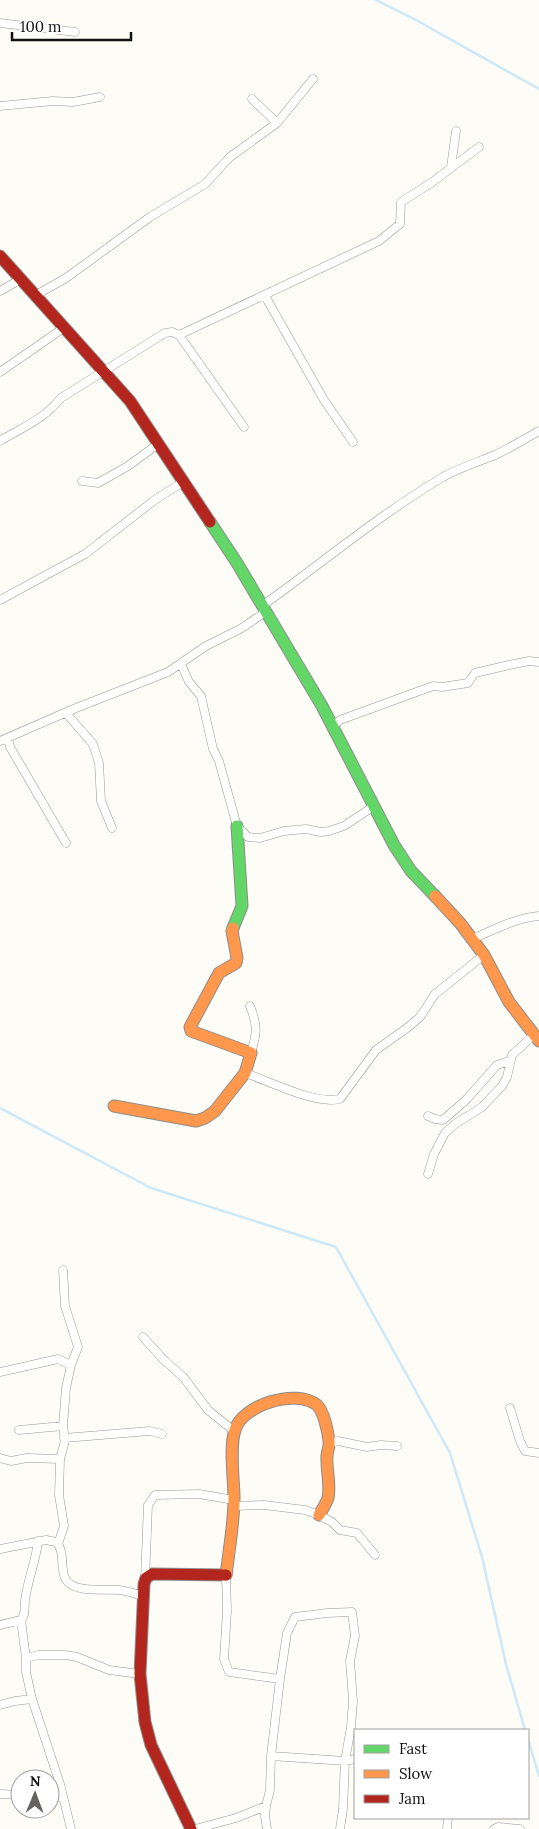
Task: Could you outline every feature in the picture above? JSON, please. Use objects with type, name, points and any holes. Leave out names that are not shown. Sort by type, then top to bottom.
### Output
[{"type":"street","points":[[0,22],[75,32]]},
{"type":"street","points":[[36,295],[66,278],[150,217],[205,184],[230,156],[277,123],[313,79]]},
{"type":"street","points":[[0,106],[53,101],[73,102],[100,97]]},
{"type":"street","points":[[252,99],[277,123]]},
{"type":"street","points":[[451,167],[456,131]]},
{"type":"street","points":[[179,335],[379,241],[400,224],[401,202],[479,146]]},
{"type":"street","points":[[0,256],[0,263]]},
{"type":"street","points":[[0,256],[130,402],[237,563],[332,727],[394,845],[411,871],[460,922],[472,938],[484,955],[509,1002],[536,1038],[512,1054],[507,1077],[502,1086],[482,1107],[455,1124],[445,1133],[434,1154],[428,1174]]},
{"type":"street","points":[[0,291],[21,279]]},
{"type":"street","points":[[265,296],[324,400],[353,442]]},
{"type":"street","points":[[0,372],[65,327]]},
{"type":"street","points":[[0,441],[42,418],[51,411],[61,398],[165,333],[172,332],[179,335],[244,427]]},
{"type":"street","points":[[66,843],[10,746],[4,739],[168,672],[206,646],[242,628],[339,547],[436,481],[498,454],[539,431]]},
{"type":"street","points":[[82,481],[98,483],[128,466],[158,444]]},
{"type":"street","points":[[0,600],[85,554],[156,499],[183,482]]},
{"type":"street","points":[[332,727],[340,720],[433,686],[442,687],[468,683],[475,673],[529,661],[539,662]]},
{"type":"street","points":[[181,664],[189,682],[201,696],[213,749],[219,761],[236,826],[241,870],[242,906],[232,931],[237,958],[236,963],[219,973],[190,1027],[191,1032],[251,1053]]},
{"type":"street","points":[[66,713],[94,744],[98,763],[101,801],[112,828]]},
{"type":"street","points":[[236,826],[248,837],[254,838],[284,831],[306,829],[321,832],[344,826],[374,806]]},
{"type":"street","points":[[472,938],[506,924],[539,916]]},
{"type":"street","points":[[245,1073],[304,1095],[331,1101],[340,1099],[376,1050],[420,1017],[435,994],[484,955]]},
{"type":"street","points":[[114,1106],[196,1121],[215,1112],[245,1073],[257,1026],[250,1006]]},
{"type":"street","points":[[428,1116],[443,1120],[466,1100],[496,1066],[509,1061]]},
{"type":"street","points":[[58,1544],[64,1526],[59,1495],[60,1459],[64,1438],[62,1426],[70,1365],[78,1347],[65,1306],[63,1270]]},
{"type":"street","points":[[143,1337],[184,1378],[208,1410],[234,1431]]},
{"type":"street","points":[[0,1372],[58,1360],[70,1365]]},
{"type":"street","points":[[280,1679],[229,1672],[224,1659],[227,1611],[226,1575],[234,1503],[232,1470],[234,1431],[240,1418],[253,1409],[275,1401],[296,1398],[309,1401],[318,1406],[330,1444],[327,1455],[328,1497],[319,1515]]},
{"type":"street","points":[[510,1408],[525,1451],[539,1452]]},
{"type":"street","points":[[19,1430],[62,1426]]},
{"type":"street","points":[[64,1438],[150,1431],[162,1434]]},
{"type":"street","points":[[330,1444],[338,1441],[367,1447],[381,1445],[397,1446]]},
{"type":"street","points":[[0,1458],[11,1460],[26,1458],[60,1459]]},
{"type":"street","points":[[191,1829],[151,1745],[144,1713],[140,1674],[142,1596],[145,1580],[148,1505],[155,1495],[199,1494],[234,1503],[305,1510],[332,1522],[340,1530],[357,1533],[375,1555]]},
{"type":"street","points":[[0,1549],[46,1540],[58,1544],[61,1550],[64,1575],[70,1585],[81,1588],[129,1591],[142,1596]]},
{"type":"street","points":[[0,1625],[21,1620],[25,1616],[25,1599],[36,1557],[38,1541]]},
{"type":"street","points":[[145,1580],[152,1574],[226,1575]]},
{"type":"street","points":[[267,1829],[266,1806],[270,1790],[271,1756],[287,1633],[295,1617],[352,1612],[356,1636],[350,1661],[353,1701],[345,1761],[343,1809],[340,1829]]},
{"type":"street","points":[[21,1620],[26,1672],[32,1700],[63,1797],[71,1829]]},
{"type":"street","points":[[26,1658],[38,1655],[65,1654],[109,1670],[140,1674]]},
{"type":"street","points":[[0,1705],[15,1701],[32,1700]]},
{"type":"street","points":[[271,1756],[345,1761],[354,1759]]},
{"type":"street","points":[[195,1829],[236,1818],[266,1806]]},
{"type":"street","points":[[494,1829],[520,1829]]},
{"type":"waterway","points":[[376,0],[416,20],[539,89]]},
{"type":"waterway","points":[[0,1108],[151,1188],[336,1247],[450,1453],[482,1557],[506,1664],[525,1729]]},
{"type":"waterway","points":[[529,1742],[539,1776]]},
{"type":"traffic: fast","points":[[210,522],[237,563],[322,706],[394,845],[411,871],[435,896]]},
{"type":"traffic: fast","points":[[233,928],[242,906],[237,826]]},
{"type":"traffic: slow","points":[[435,896],[460,923],[484,955],[509,1002],[539,1041]]},
{"type":"traffic: slow","points":[[114,1106],[196,1121],[205,1118],[215,1111],[245,1073],[251,1053],[191,1031],[190,1027],[219,973],[236,963],[233,928]]},
{"type":"traffic: slow","points":[[226,1575],[234,1507],[233,1437],[240,1421],[248,1413],[271,1402],[296,1398],[308,1400],[317,1405],[322,1412],[329,1443],[327,1454],[329,1493],[319,1515]]},
{"type":"traffic: jam","points":[[0,256],[130,401],[210,522]]},
{"type":"traffic: jam","points":[[191,1829],[151,1745],[145,1722],[140,1674],[144,1584],[146,1578],[152,1574],[226,1575]]}]
